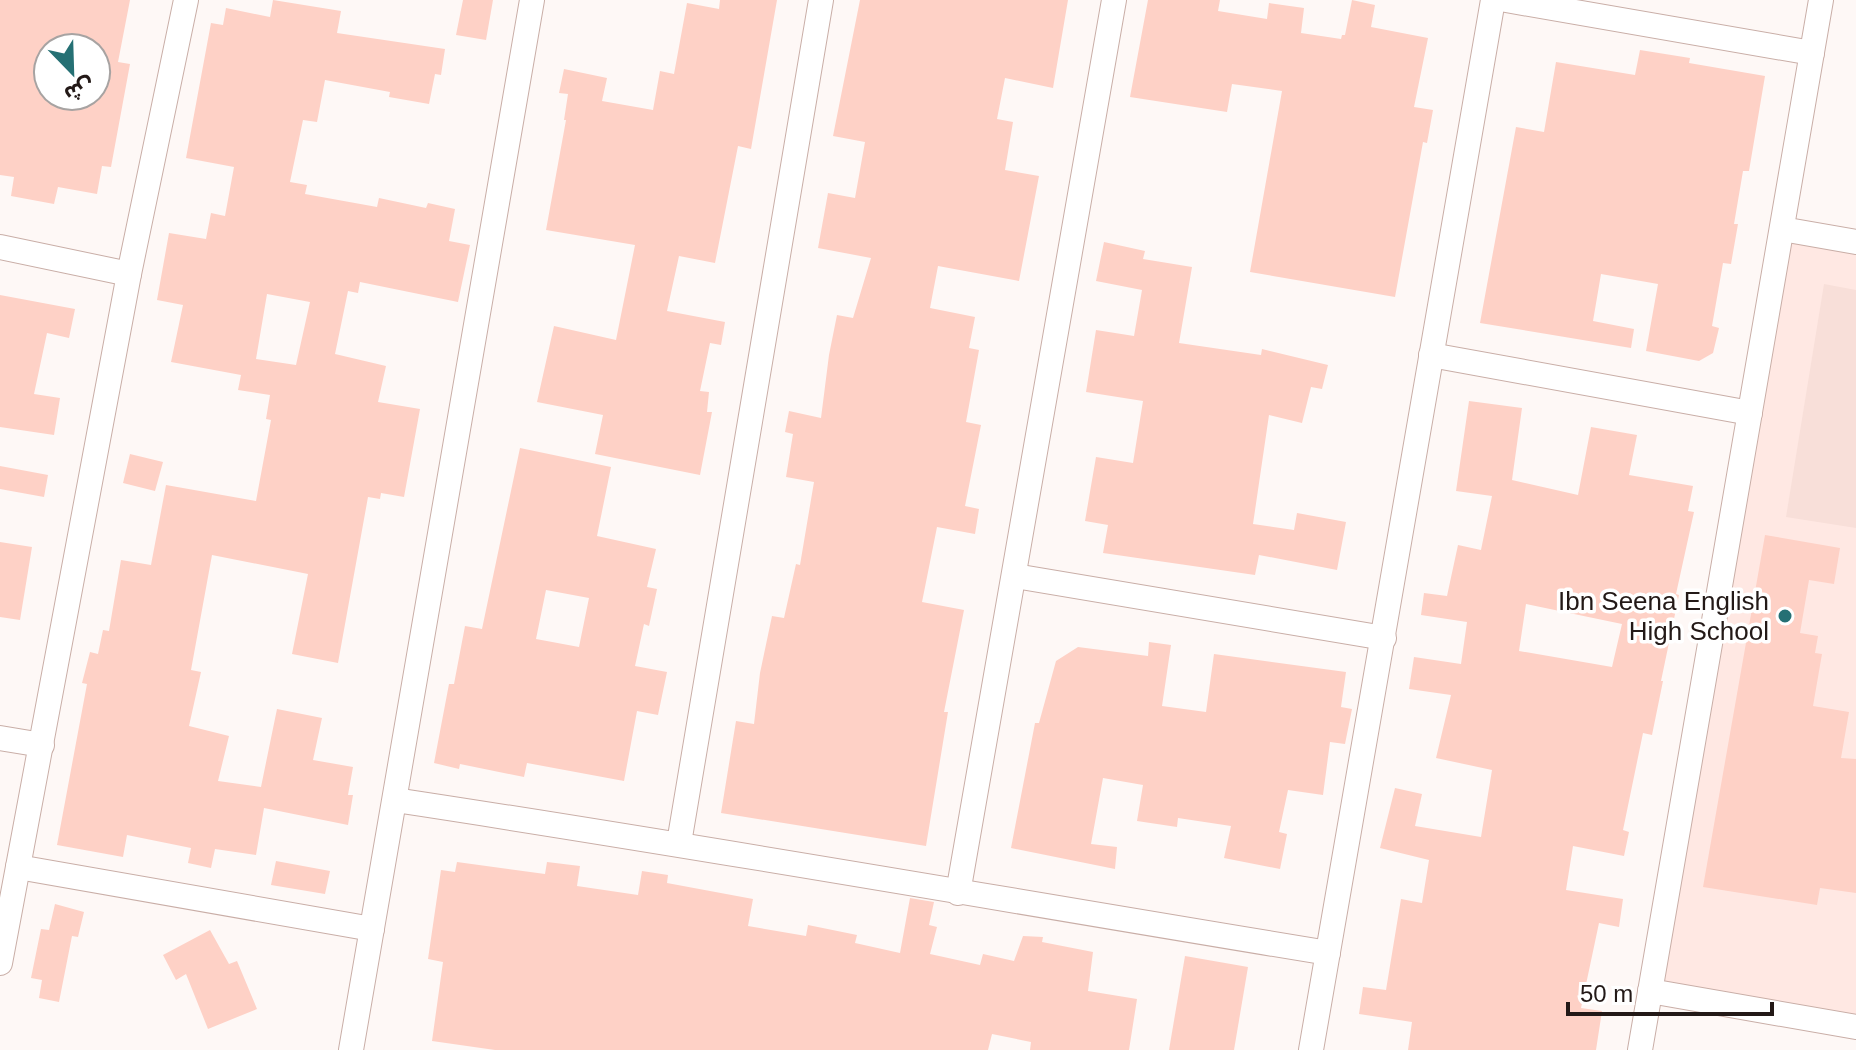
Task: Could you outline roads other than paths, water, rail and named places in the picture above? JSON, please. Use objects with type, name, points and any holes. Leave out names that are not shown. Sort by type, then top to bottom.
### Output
[{"type":"street","points":[[0,963],[129,274],[186,0]]},
{"type":"street","points":[[351,1050],[532,0]]},
{"type":"street","points":[[679,843],[821,0]]},
{"type":"street","points":[[958,893],[1114,0]]},
{"type":"street","points":[[1311,1050],[1493,0]]},
{"type":"street","points":[[1506,0],[1812,53]]},
{"type":"street","points":[[1640,1050],[1821,0]]},
{"type":"street","points":[[1782,229],[1856,242]]},
{"type":"street","points":[[0,247],[129,274]]},
{"type":"street","points":[[1431,355],[1750,413]]},
{"type":"street","points":[[1015,576],[1384,638]]},
{"type":"street","points":[[0,738],[42,745]]},
{"type":"street","points":[[395,800],[679,843],[958,893],[1328,953]]},
{"type":"street","points":[[18,867],[372,929]]},
{"type":"street","points":[[1650,991],[1856,1027]]},
{"type":"place","name":"Ibn Seena English High School","points":[[1785,616]]}]
